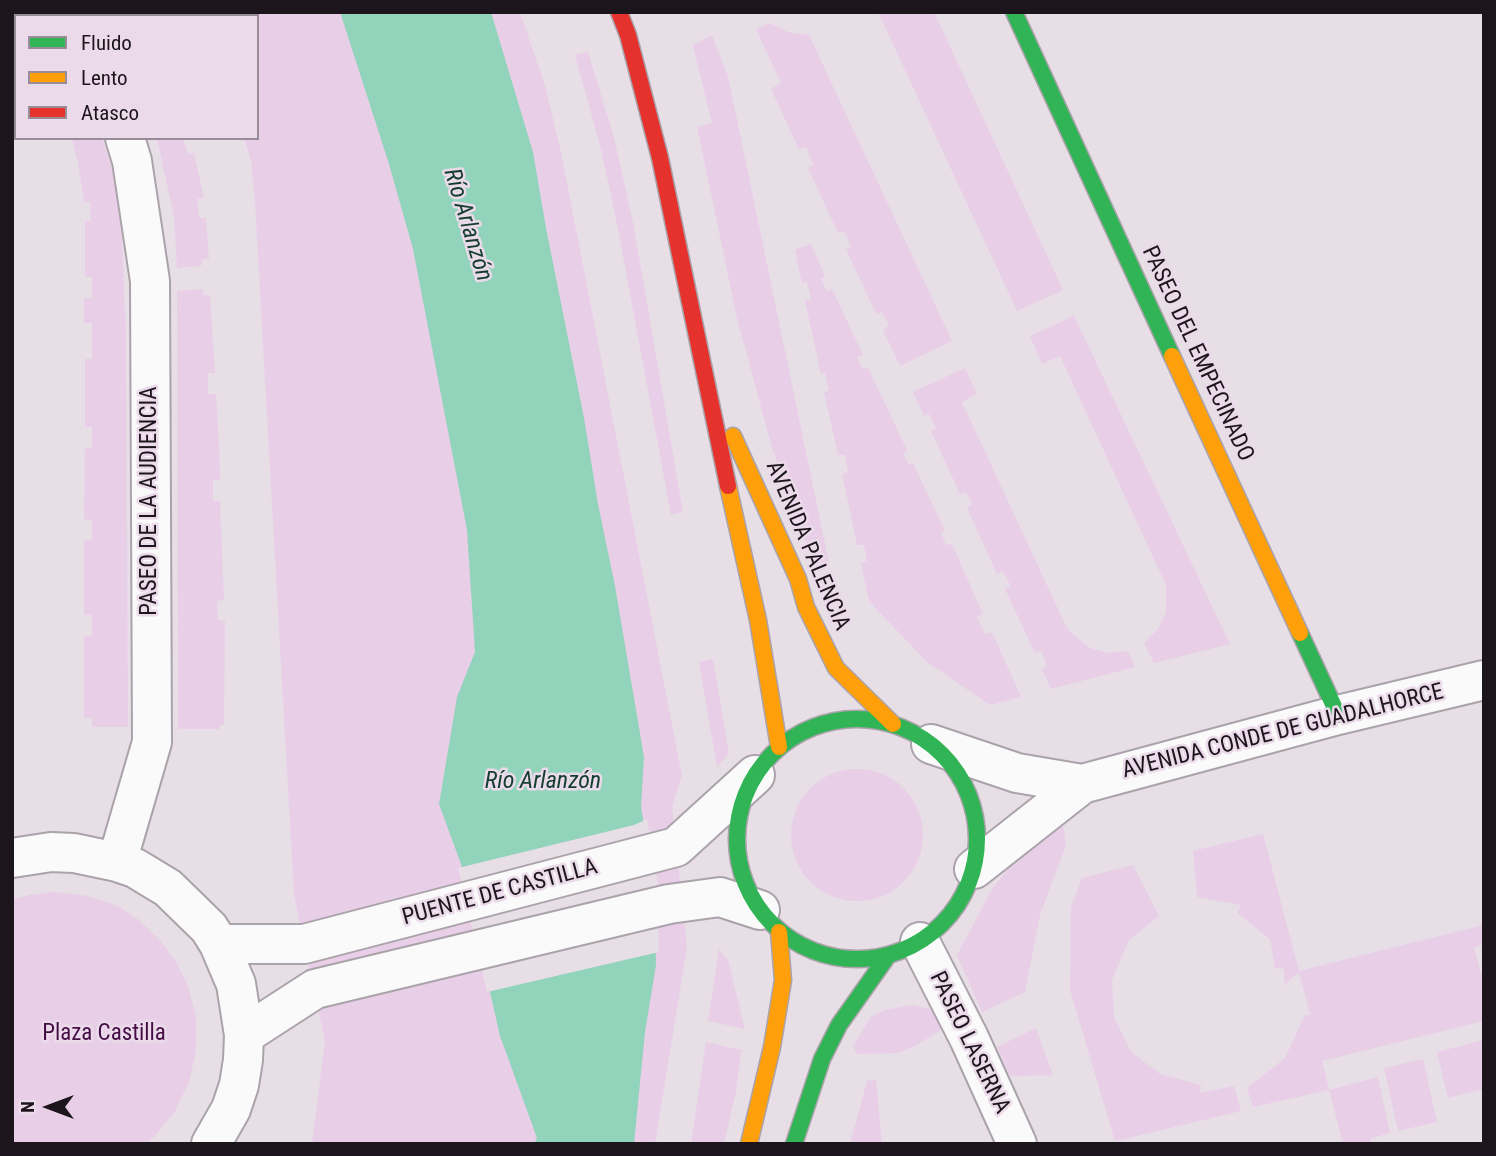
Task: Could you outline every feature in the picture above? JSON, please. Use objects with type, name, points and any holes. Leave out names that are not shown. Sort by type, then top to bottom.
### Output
[{"type":"main road","name":"AVENIDA PALENCIA","points":[[620,12],[660,158],[702,371],[758,620],[779,747]]},
{"type":"main road","name":"PASEO DEL EMPECINADO","points":[[1014,12],[1338,715]]},
{"type":"main road","name":"AVENIDA PALENCIA","points":[[702,371],[751,474],[798,579],[806,607],[836,668],[893,724]]},
{"type":"main road","points":[[749,1144],[772,1046],[783,979],[770,921],[743,878],[737,844],[741,808],[755,775],[779,747],[805,730],[833,721],[863,718],[893,724],[931,744],[961,778],[976,822],[974,869],[954,911],[904,949],[839,1025],[822,1059],[794,1144]]},
{"type":"main road","points":[[770,921],[812,951],[849,960],[904,949]]},
{"type":"street","name":"PASEO DE LA AUDIENCIA","points":[[117,862],[152,742],[150,281],[132,161],[126,140]]},
{"type":"street","name":"AVENIDA CONDE DE GUADALHORCE","points":[[1082,784],[1338,715],[1484,680]]},
{"type":"street","points":[[931,744],[1017,773],[1082,784]]},
{"type":"street","name":"PUENTE DE CASTILLA","points":[[219,944],[304,944],[676,847],[755,775]]},
{"type":"street","points":[[974,869],[1082,784]]},
{"type":"street","points":[[12,858],[51,852],[74,853],[117,862],[151,877],[175,894],[196,913],[219,944],[236,984],[244,1035],[239,1085],[231,1109],[211,1144]]},
{"type":"street","name":"PUENTE DE CASTILLA","points":[[244,1035],[315,989],[669,904],[720,897],[770,921]]},
{"type":"street","name":"PASEO LASERNA","points":[[904,949],[969,1038],[1017,1144]]},
{"type":"green space","points":[[194,12],[520,12],[546,89],[561,152],[682,776],[672,807],[687,947],[655,1144],[312,1144],[325,1041],[294,895],[255,203],[251,161],[245,140],[259,140],[259,14]]},
{"type":"green space","points":[[878,12],[934,12],[1063,290],[1017,311]]},
{"type":"green space","points":[[769,23],[788,32],[809,35],[952,341],[900,366],[883,330],[889,326],[882,312],[876,314],[846,249],[851,247],[844,231],[838,233],[808,168],[813,165],[806,147],[799,149],[771,89],[781,83],[756,29]]},
{"type":"green space","points":[[712,35],[728,76],[829,563],[814,566],[772,448],[737,318],[697,127],[712,123],[693,45]]},
{"type":"green space","points":[[588,52],[613,134],[633,222],[683,512],[671,515],[618,229],[601,149],[575,55]]},
{"type":"green space","points":[[72,140],[103,140],[113,173],[121,221],[126,331],[128,727],[92,727],[92,718],[84,718],[84,636],[92,635],[92,615],[84,615],[84,541],[92,540],[92,520],[84,519],[85,448],[92,448],[92,427],[85,427],[85,359],[92,359],[92,323],[84,323],[84,298],[92,298],[92,277],[85,277],[85,221],[91,221],[90,202],[84,202]]},
{"type":"green space","points":[[157,140],[184,140],[188,154],[194,153],[204,198],[197,199],[199,218],[206,218],[209,259],[202,259],[201,266],[177,268],[174,217]]},
{"type":"green space","points":[[811,244],[825,276],[821,279],[827,291],[832,289],[863,355],[857,358],[863,369],[868,368],[907,450],[903,453],[909,465],[913,463],[945,531],[941,533],[946,545],[952,544],[983,614],[977,617],[985,634],[992,632],[1021,697],[990,705],[927,662],[869,601],[861,563],[867,562],[864,545],[857,545],[842,474],[848,472],[845,455],[838,455],[824,392],[829,390],[825,373],[821,374],[805,301],[811,299],[807,282],[802,283],[795,250]]},
{"type":"green space","points":[[203,289],[203,295],[210,295],[215,373],[208,373],[208,394],[216,394],[219,446],[220,480],[213,480],[213,501],[220,501],[224,600],[217,601],[218,620],[225,621],[224,725],[220,725],[220,729],[178,729],[177,291]]},
{"type":"green space","points":[[1074,316],[1230,644],[1154,663],[1144,643],[1158,629],[1166,612],[1166,585],[1060,356],[1042,364],[1030,336]]},
{"type":"green space","points":[[965,368],[977,394],[962,402],[1064,622],[1070,632],[1090,648],[1108,653],[1128,651],[1135,667],[1051,689],[1042,669],[1047,666],[1041,651],[1035,653],[1005,589],[1011,586],[1003,572],[997,574],[967,508],[972,504],[966,492],[960,494],[931,431],[936,428],[929,414],[924,416],[913,392]]},
{"type":"green space","points":[[713,659],[729,754],[717,767],[699,662]]},
{"type":"green space","points":[[857,769],[882,774],[904,788],[918,810],[923,835],[918,860],[904,882],[882,896],[857,901],[832,896],[810,882],[796,860],[791,835],[796,810],[810,788],[832,774]]},
{"type":"green space","points":[[1063,824],[1066,845],[1040,915],[1025,992],[982,1012],[957,955],[992,889],[1018,857]]},
{"type":"green space","points":[[1263,834],[1299,971],[1484,925],[1484,944],[1474,947],[1484,985],[1484,1021],[1322,1061],[1329,1090],[1253,1107],[1247,1088],[1285,1058],[1305,1015],[1310,1015],[1299,972],[1284,985],[1284,969],[1275,968],[1270,939],[1237,913],[1241,905],[1197,897],[1193,851]]},
{"type":"green space","points":[[1133,865],[1159,916],[1129,940],[1112,980],[1114,1017],[1131,1052],[1160,1074],[1201,1085],[1200,1093],[1234,1086],[1241,1111],[1115,1141],[1070,990],[1071,906],[1082,878]]},
{"type":"green space","name":"Plaza Castilla","points":[[54,892],[88,896],[118,906],[139,920],[160,940],[176,962],[188,986],[196,1017],[196,1051],[189,1082],[175,1111],[146,1144],[12,1144],[12,900]]},
{"type":"green space","points":[[719,949],[728,960],[745,1029],[708,1021]]},
{"type":"green space","points":[[912,1005],[931,1009],[944,1028],[898,1053],[857,1054],[853,1046],[871,1017],[885,1010]]},
{"type":"green space","points":[[1036,1028],[1053,1075],[1010,1076],[997,1047]]},
{"type":"green space","points":[[1484,1040],[1484,1089],[1448,1098],[1437,1052]]},
{"type":"green space","points":[[706,1042],[741,1050],[736,1092],[724,1144],[691,1144]]},
{"type":"green space","points":[[1423,1059],[1437,1122],[1398,1131],[1384,1068]]},
{"type":"green space","points":[[1378,1077],[1390,1133],[1371,1138],[1371,1144],[1343,1144],[1329,1090]]},
{"type":"green space","points":[[876,1080],[882,1144],[850,1144],[867,1081]]},
{"type":"water","name":"Río Arlanzón","points":[[340,12],[491,12],[533,152],[615,586],[644,757],[641,807],[654,883],[656,965],[645,1032],[634,1144],[534,1144],[537,1138],[500,1036],[461,864],[439,804],[457,697],[475,652],[467,530],[413,249]]},
{"type":"pier","points":[[647,819],[658,883],[659,952],[487,992],[458,868],[634,825]]},
{"type":"traffic: fast","points":[[1014,12],[1172,356]]},
{"type":"traffic: fast","points":[[1300,633],[1338,715]]},
{"type":"traffic: fast","points":[[857,719],[903,728],[942,754],[968,793],[977,839],[968,885],[942,924],[903,950],[857,959],[811,950],[772,924],[746,885],[737,839],[746,793],[772,754],[811,728],[857,719]]},
{"type":"traffic: fast","points":[[794,1144],[822,1059],[839,1025],[887,957]]},
{"type":"traffic: slow","points":[[1172,356],[1300,633]]},
{"type":"traffic: slow","points":[[733,436],[798,579],[806,607],[836,668],[893,724]]},
{"type":"traffic: slow","points":[[728,486],[758,620],[779,747]]},
{"type":"traffic: slow","points":[[749,1144],[772,1047],[783,980],[779,932]]},
{"type":"traffic: jam","points":[[619,12],[628,35],[660,158],[728,486]]}]
